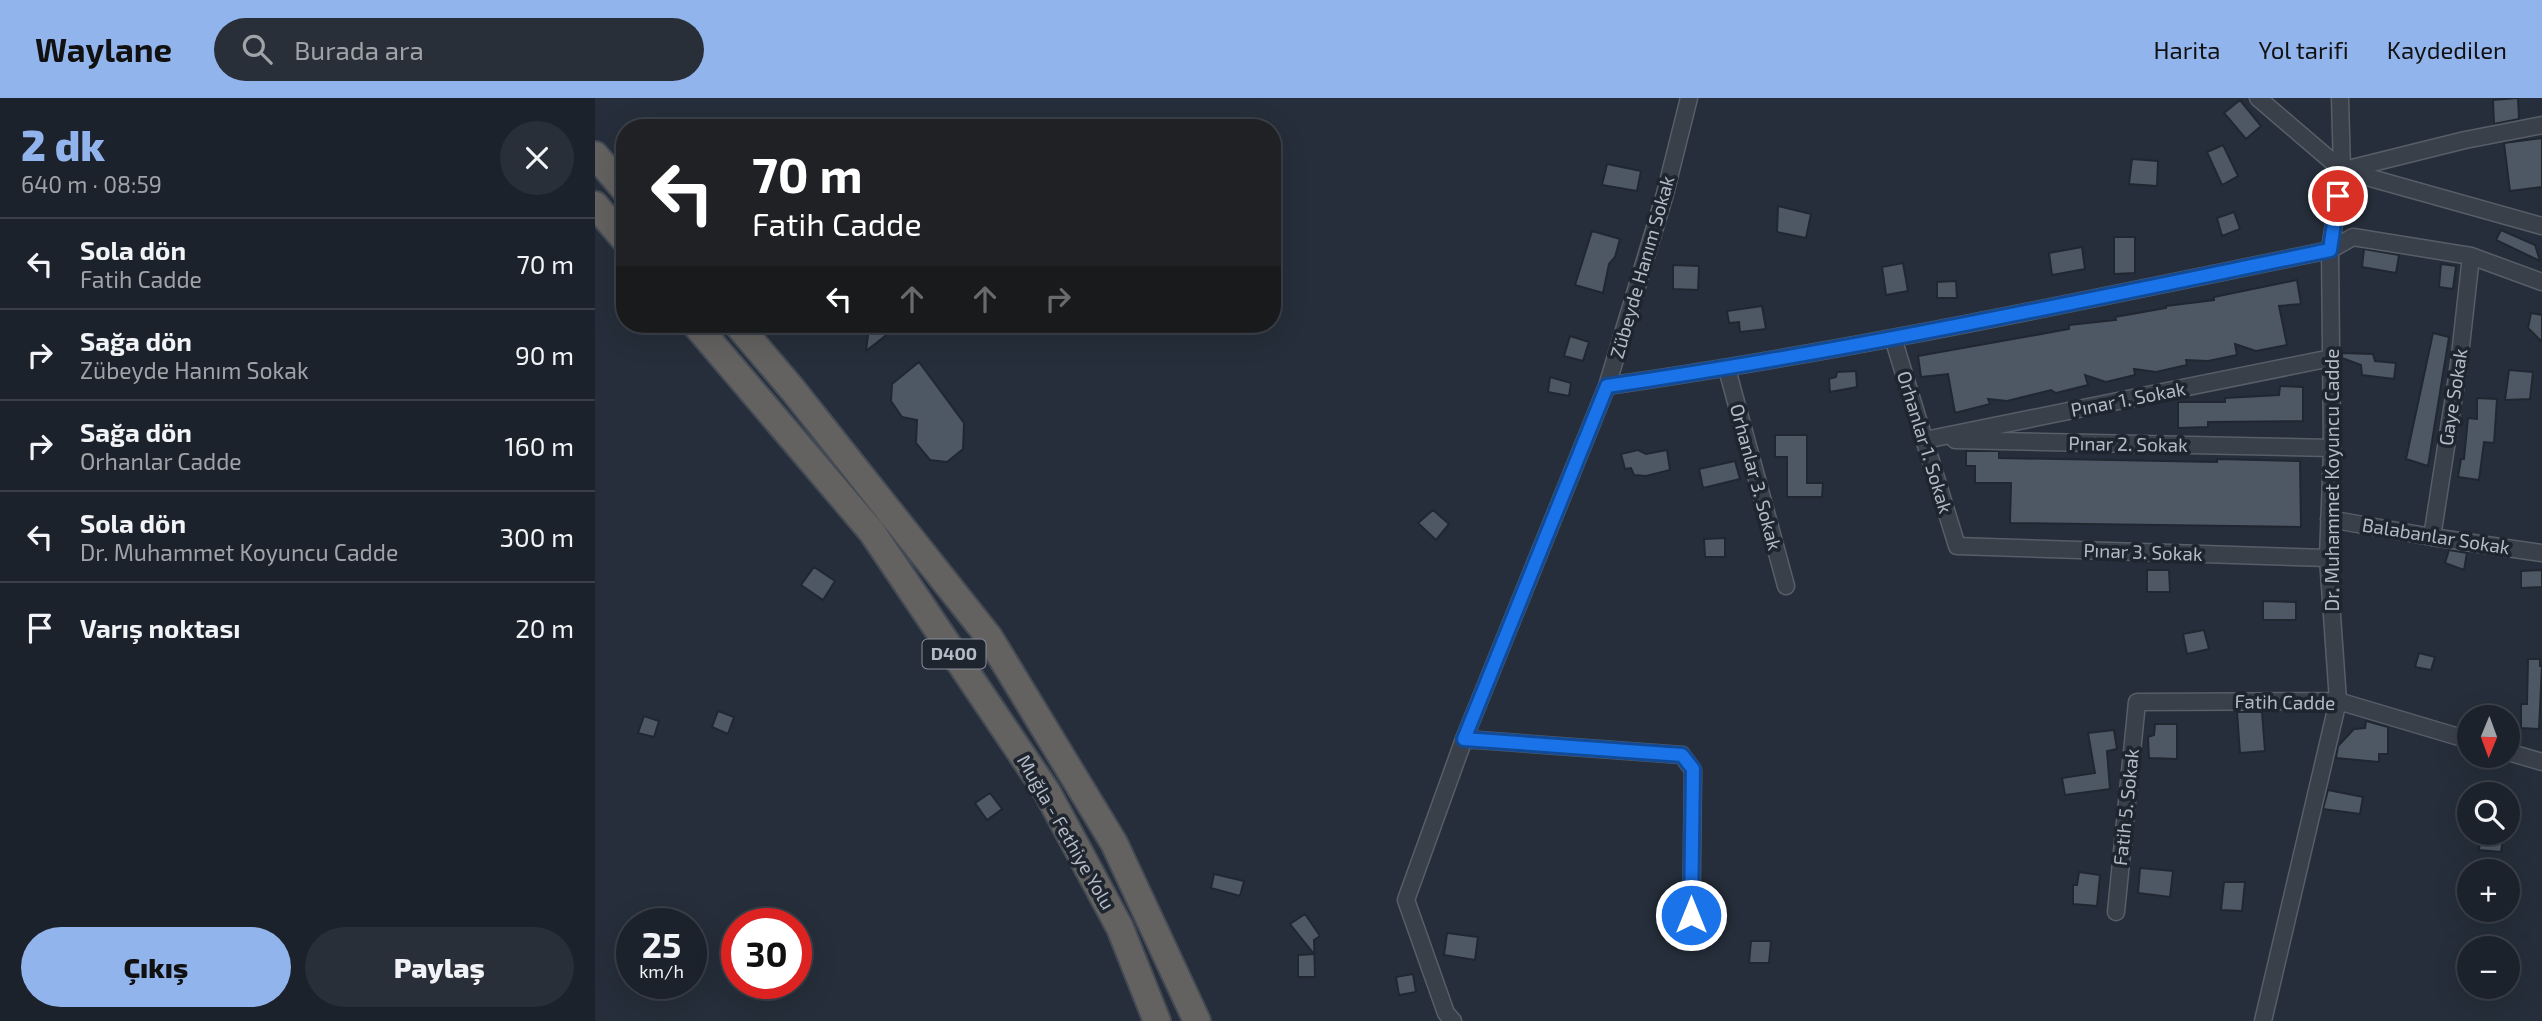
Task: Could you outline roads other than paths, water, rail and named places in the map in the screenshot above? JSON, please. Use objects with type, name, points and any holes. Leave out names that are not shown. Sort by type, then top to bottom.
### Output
[{"type":"highway","points":[[595,155],[616,180]]},
{"type":"highway","points":[[595,205],[616,230]]},
{"type":"highway","name":"Muğla - Fethiye Yolu","points":[[703,333],[872,532],[1039,781],[1120,928],[1157,1021]]},
{"type":"highway","name":"Muğla - Fethiye Yolu","points":[[745,333],[793,390],[989,638],[1114,843],[1196,1021]]},
{"type":"street","name":"Zübeyde Hanım Sokak","points":[[1453,1021],[1446,1013],[1406,900],[1464,739],[1607,386],[1665,194],[1689,98]]},
{"type":"street","points":[[2258,98],[2342,170],[2542,226]]},
{"type":"street","name":"Dr. Muhammet Koyuncu Cadde","points":[[2263,1021],[2338,701],[2328,558],[2332,448],[2330,250],[2342,170],[2340,98]]},
{"type":"street","points":[[2342,170],[2465,140],[2542,125]]},
{"type":"street","points":[[1607,386],[1727,369],[1893,338],[2330,250],[2353,237],[2471,256],[2542,282]]},
{"type":"street","name":"Gaye Sokak","points":[[2432,537],[2459,364],[2471,256]]},
{"type":"street","name":"Orhanlar 1. Sokak","points":[[1893,338],[1957,546]]},
{"type":"street","name":"Pınar 1. Sokak","points":[[1925,440],[2331,358]]},
{"type":"street","name":"Orhanlar 3. Sokak","points":[[1727,369],[1786,586]]},
{"type":"street","name":"Pınar 2. Sokak","points":[[1925,440],[2332,448]]},
{"type":"street","name":"Balabanlar Sokak","points":[[2329,519],[2542,553]]},
{"type":"street","name":"Pınar 3. Sokak","points":[[1957,546],[2328,558]]},
{"type":"street","name":"Fatih Cadde","points":[[2137,702],[2338,701],[2457,736]]},
{"type":"street","name":"Fatih 5. Sokak","points":[[2116,912],[2137,702]]},
{"type":"street","points":[[1464,739],[1682,755],[1693,769],[1691,940]]},
{"type":"street","points":[[2520,756],[2542,762]]}]
